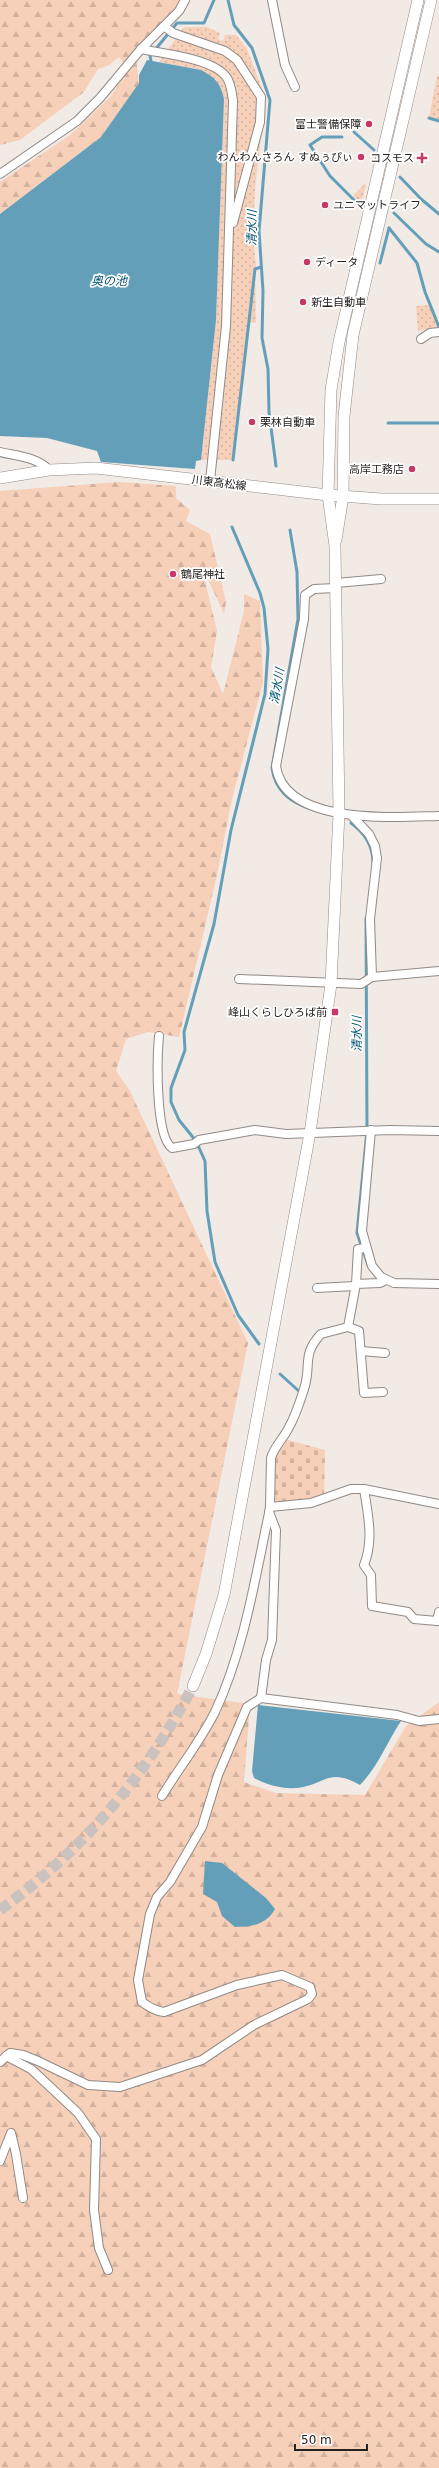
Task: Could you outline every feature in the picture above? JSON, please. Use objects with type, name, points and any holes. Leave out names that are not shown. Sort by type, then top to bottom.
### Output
[{"type":"street","points":[[0,174],[77,121],[100,98],[140,49],[165,27],[179,11],[185,0]]},
{"type":"street","points":[[272,0],[285,66],[294,88]]},
{"type":"street","points":[[193,1686],[206,1654],[224,1595],[310,1133],[331,984],[339,813],[335,546],[328,495],[331,404],[334,366],[418,0]]},
{"type":"street","points":[[335,546],[343,496],[344,416],[353,335],[431,0]]},
{"type":"street","points":[[165,27],[173,33],[225,51],[237,60],[261,97],[262,107],[260,122],[230,235]]},
{"type":"street","points":[[140,49],[210,65],[227,78],[233,101],[226,326],[210,482]]},
{"type":"street","points":[[421,339],[430,333],[439,332]]},
{"type":"street","points":[[0,452],[30,459],[43,464],[49,470]]},
{"type":"street","name":"川東高松線","points":[[0,478],[49,470],[96,468],[328,495],[439,500]]},
{"type":"street","points":[[381,579],[314,589],[305,595],[304,619],[276,766],[277,776],[284,786],[296,797],[339,813],[352,816],[439,816]]},
{"type":"street","points":[[352,816],[369,834],[375,846],[377,858],[370,919],[370,977]]},
{"type":"street","points":[[239,979],[331,984],[361,984],[370,977],[439,971]]},
{"type":"street","points":[[158,1036],[156,1081],[166,1140],[172,1148],[194,1144],[199,1140],[255,1130],[286,1134],[361,1132],[371,1130],[439,1131]]},
{"type":"street","points":[[348,1327],[361,1248],[371,1130]]},
{"type":"street","points":[[361,1248],[383,1281]]},
{"type":"street","points":[[316,1288],[383,1281],[394,1283],[439,1284]]},
{"type":"street","points":[[162,1796],[211,1718],[234,1664],[270,1510],[272,1451],[288,1429],[305,1387],[308,1355],[311,1346],[321,1334],[348,1327],[359,1331],[364,1393],[383,1392]]},
{"type":"street","points":[[361,1351],[385,1353]]},
{"type":"street","points":[[270,1510],[311,1503],[351,1489],[364,1489],[439,1504]]},
{"type":"street","points":[[364,1489],[369,1526],[370,1550],[364,1565],[371,1574],[372,1606],[408,1612],[414,1619],[437,1621],[439,1612]]},
{"type":"street","points":[[261,1698],[266,1660],[272,1640],[272,1584],[276,1530],[270,1510]]},
{"type":"street","points":[[108,2270],[98,2248],[94,2210],[96,2139],[78,2113],[31,2069],[3,2059],[10,2053],[23,2055],[88,2085],[120,2087],[202,2060],[254,2025],[308,1999],[312,1994],[310,1987],[282,1975],[237,1985],[164,2012],[156,2011],[142,2002],[139,1994],[138,1980],[150,1914],[157,1897],[170,1882],[202,1827],[218,1775],[247,1707],[261,1698],[397,1715],[418,1721],[439,1718]]},
{"type":"street","points":[[0,2161],[11,2133],[23,2198]]},
{"type":"green space","points":[[0,0],[181,0],[177,8],[135,50],[139,83],[101,137],[0,214],[0,182],[70,135],[111,96],[128,69],[119,57],[109,65],[98,69],[84,92],[20,140],[0,145]]},
{"type":"green space","points":[[184,27],[207,27],[220,33],[218,39],[223,41],[225,35],[236,35],[247,49],[266,99],[255,188],[253,234],[256,267],[232,460],[201,460],[216,320],[224,99],[201,70],[159,62]]},
{"type":"green space","points":[[437,76],[439,76],[439,120],[429,118]]},
{"type":"green space","points":[[364,184],[366,185],[361,204],[353,196]]},
{"type":"green space","points":[[255,269],[256,323],[250,322]]},
{"type":"green space","points":[[429,305],[438,327],[418,331],[416,306]]},
{"type":"green space","points":[[119,482],[176,486],[176,498],[190,510],[186,521],[210,534],[226,602],[224,614],[201,564],[217,631],[211,667],[223,694],[244,611],[244,594],[260,601],[263,682],[232,799],[217,875],[179,1037],[148,1032],[126,1039],[116,1071],[130,1091],[248,1343],[177,1694],[250,1704],[244,1782],[276,1793],[365,1795],[406,1726],[439,1702],[439,2468],[0,2468],[0,491]]},
{"type":"green space","points":[[284,1439],[325,1450],[324,1496],[291,1503],[272,1500],[274,1454]]},
{"type":"water","name":"奥の池","points":[[147,60],[201,70],[210,75],[217,82],[224,99],[216,320],[201,460],[196,461],[195,469],[101,462],[97,451],[47,438],[0,436],[0,214],[101,137],[139,83],[139,75]]},
{"type":"water","points":[[258,1705],[401,1721],[372,1770],[360,1785],[341,1777],[333,1777],[306,1786],[286,1788],[269,1785],[254,1778],[252,1771]]},
{"type":"water","points":[[205,1861],[222,1863],[266,1898],[275,1909],[267,1919],[252,1926],[235,1927],[222,1916],[217,1902],[203,1894]]},
{"type":"waterway","points":[[151,61],[150,56],[177,23],[204,23],[214,0]]},
{"type":"waterway","name":"清水川","points":[[228,0],[234,25],[252,48],[270,100],[259,231],[263,291],[262,338],[268,369],[269,412],[276,466]]},
{"type":"waterway","points":[[429,118],[439,121]]},
{"type":"waterway","points":[[354,132],[374,150]]},
{"type":"waterway","points":[[342,137],[322,137],[310,145],[330,176],[360,206]]},
{"type":"waterway","points":[[400,177],[421,199],[439,214]]},
{"type":"waterway","points":[[394,213],[426,244],[439,252]]},
{"type":"waterway","points":[[389,228],[417,263],[425,292],[439,327]]},
{"type":"waterway","points":[[380,263],[389,228]]},
{"type":"waterway","points":[[233,460],[255,269],[261,267]]},
{"type":"waterway","points":[[388,423],[439,423]]},
{"type":"waterway","points":[[232,527],[260,593],[264,608],[268,649],[265,694],[231,830],[214,924],[184,1032],[185,1050],[171,1088],[171,1102],[179,1120],[196,1141],[205,1161],[207,1211],[215,1262],[238,1315],[259,1344]]},
{"type":"waterway","name":"清水川","points":[[290,530],[297,572],[298,619],[272,768],[280,789],[297,803],[312,809]]},
{"type":"waterway","name":"清水川","points":[[351,823],[367,840],[372,851],[373,863]]},
{"type":"waterway","name":"清水川","points":[[366,918],[367,1131],[357,1233],[368,1265],[377,1277]]},
{"type":"waterway","points":[[280,1374],[301,1393]]},
{"type":"tunnel","points":[[0,1910],[59,1862],[110,1809],[155,1751],[193,1686]]},
{"type":"place","name":"富士警備保障","points":[[369,124]]},
{"type":"place","name":"わんわんさろん すぬぅぴぃ","points":[[361,157]]},
{"type":"place","name":"コスモス","points":[[422,158]]},
{"type":"place","name":"ユニマットライフ","points":[[325,205]]},
{"type":"place","name":"ディータ","points":[[307,262]]},
{"type":"place","name":"新生自動車","points":[[303,302]]},
{"type":"place","name":"栗林自動車","points":[[252,422]]},
{"type":"place","name":"高岸工務店","points":[[412,469]]},
{"type":"place","name":"鶴尾神社","points":[[173,574]]},
{"type":"place","name":"峰山くらしひろば前","points":[[335,1012]]}]
